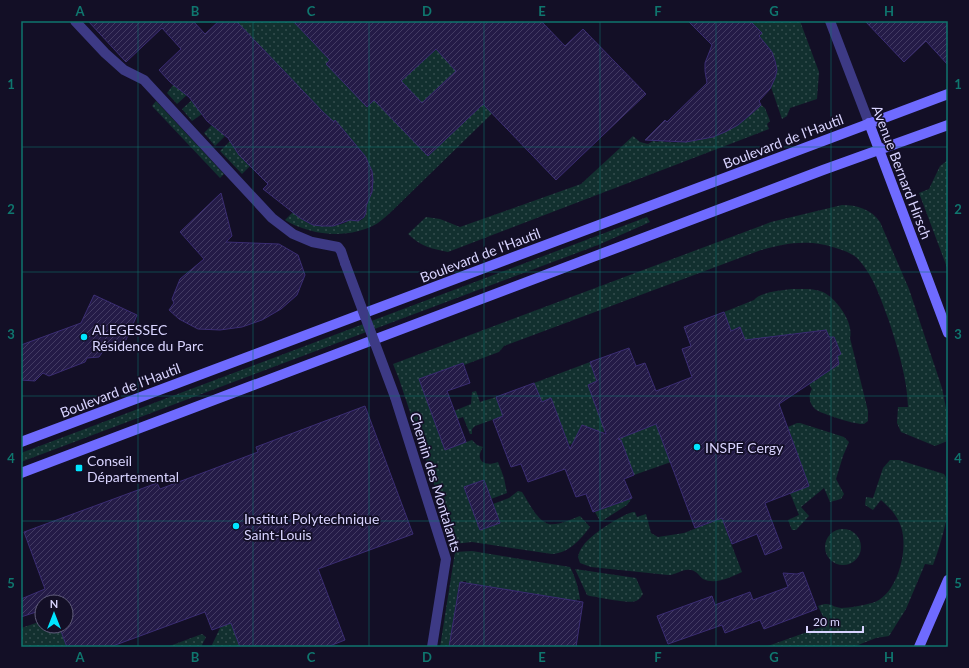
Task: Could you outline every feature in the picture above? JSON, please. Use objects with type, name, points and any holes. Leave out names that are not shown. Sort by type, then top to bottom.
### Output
[{"type":"main road","name":"Boulevard de l'Hautil","points":[[21,442],[948,94]]},
{"type":"main road","name":"Avenue Bernard Hirsch","points":[[869,123],[948,333]]},
{"type":"main road","points":[[21,473],[948,125]]},
{"type":"main road","points":[[919,647],[948,580]]},
{"type":"street","name":"Chemin des Montalants","points":[[75,21],[105,53],[124,70],[144,80],[272,218],[293,234],[312,242],[338,247],[341,251],[395,397],[446,559],[432,647]]},
{"type":"street","name":"Avenue Bernard Hirsch","points":[[830,21],[869,123]]},
{"type":"green space","points":[[236,21],[293,21],[330,60],[326,64],[363,88],[428,156],[497,91],[515,91],[378,223],[355,232],[343,234],[331,234],[307,230],[285,220],[293,212],[305,221],[318,226],[333,226],[347,222],[346,220],[349,219],[353,221],[360,221],[366,214],[365,207],[372,192],[372,171],[365,156]]},
{"type":"green space","points":[[750,21],[800,21],[819,72],[817,99],[790,108],[787,116],[782,119],[771,87],[775,79],[775,60],[758,39],[762,33]]},
{"type":"green space","points":[[436,49],[456,71],[422,103],[401,81]]},
{"type":"green space","points":[[173,85],[187,95],[177,104],[167,93]]},
{"type":"green space","points":[[192,100],[202,114],[192,121],[182,109]]},
{"type":"green space","points":[[156,101],[224,174],[220,178],[152,106]]},
{"type":"green space","points":[[761,105],[765,108],[770,121],[767,124],[769,129],[448,252],[426,246],[408,234],[426,217],[440,219],[460,227],[581,184],[633,136],[640,142],[648,144],[653,141],[658,142],[661,139],[664,142],[678,142],[704,139],[717,135],[740,123]]},
{"type":"green space","points":[[212,125],[225,136],[215,146],[204,133]]},
{"type":"green space","points":[[230,141],[250,166],[242,174],[220,151]]},
{"type":"green space","points":[[948,160],[948,270],[919,193],[929,189],[940,166]]},
{"type":"green space","points":[[842,205],[853,206],[868,211],[880,222],[909,289],[942,388],[948,418],[948,438],[945,442],[935,446],[901,432],[897,423],[898,407],[908,407],[902,364],[880,297],[864,266],[851,254],[829,246],[809,243],[781,245],[761,250],[504,346],[499,352],[464,365],[463,363],[419,379],[445,450],[472,440],[477,445],[483,447],[480,456],[482,462],[489,464],[498,462],[504,478],[507,493],[491,499],[484,480],[465,487],[480,530],[500,523],[493,504],[509,498],[518,491],[522,492],[537,515],[549,524],[564,522],[580,516],[590,527],[574,545],[564,551],[552,554],[472,542],[454,544],[393,364],[771,222]]},
{"type":"green space","points":[[647,217],[650,222],[598,245],[21,462],[21,453]]},
{"type":"green space","points":[[792,289],[812,289],[823,292],[834,300],[847,319],[851,332],[850,338],[868,411],[868,421],[864,424],[847,421],[824,414],[815,409],[810,402],[810,394],[812,389],[809,384],[812,380],[815,381],[820,377],[820,374],[826,373],[839,364],[837,356],[840,353],[834,337],[829,337],[826,330],[806,334],[797,333],[795,336],[793,334],[783,337],[782,335],[776,336],[750,355],[740,327],[731,331],[724,312],[754,300],[766,293]]},
{"type":"green space","points":[[590,362],[597,381],[588,385],[605,431],[597,434],[595,430],[582,425],[576,438],[577,442],[569,445],[551,399],[542,402],[534,383]]},
{"type":"green space","points":[[476,391],[480,402],[496,397],[503,416],[475,426],[472,429],[472,434],[470,434],[463,417],[457,419],[454,411],[471,404],[472,392]]},
{"type":"green space","points":[[797,423],[844,437],[849,442],[836,479],[844,494],[841,499],[830,502],[824,488],[801,507],[809,516],[796,530],[792,530],[788,520],[799,515],[790,493],[809,486],[788,427]]},
{"type":"green space","points":[[656,424],[671,462],[634,475],[620,438]]},
{"type":"green space","points":[[890,460],[899,460],[944,474],[948,483],[949,493],[946,519],[940,545],[933,565],[925,564],[906,609],[889,636],[876,638],[853,647],[765,647],[827,625],[818,606],[828,604],[841,608],[865,605],[881,598],[889,591],[900,569],[904,545],[903,533],[896,517],[881,500],[873,510],[865,505],[866,497],[873,498],[883,468]]},
{"type":"green space","points":[[632,498],[627,505],[602,521],[600,521],[595,512]]},
{"type":"green space","points":[[635,512],[637,517],[646,514],[651,533],[658,537],[684,533],[725,517],[728,524],[724,525],[742,572],[723,580],[708,581],[691,570],[685,570],[668,575],[591,567],[580,563],[578,557],[581,548],[592,536],[621,517]]},
{"type":"green space","points":[[843,529],[856,534],[861,547],[856,560],[843,565],[830,560],[825,547],[830,534]]},
{"type":"green space","points":[[472,551],[570,567],[574,574],[580,600],[577,599],[577,601],[466,583],[466,581],[464,581],[459,584],[450,643],[453,647],[440,647],[455,552]]},
{"type":"green space","points":[[575,569],[636,578],[643,594],[636,601],[632,602],[587,595]]},
{"type":"green space","points":[[231,623],[240,647],[211,647],[221,626]]},
{"type":"green space","points":[[34,624],[34,634],[62,634],[67,647],[22,647],[21,628]]},
{"type":"green space","points":[[202,634],[206,637],[201,647],[167,647]]},
{"type":"building","points":[[88,21],[193,21],[205,34],[219,21],[236,21],[323,112],[334,122],[335,120],[365,156],[372,171],[373,180],[372,192],[366,206],[364,217],[358,221],[350,220],[333,226],[313,225],[300,218],[263,189],[268,184],[239,155],[228,138],[207,121],[189,97],[170,82],[159,70],[181,49],[162,28],[126,62]]},
{"type":"building","points":[[293,21],[541,21],[565,46],[583,29],[646,94],[556,180],[483,104],[428,156],[374,100],[367,107],[326,64],[330,60]],"holes":[[[436,49],[456,71],[422,103],[401,81]]]},
{"type":"building","points":[[688,21],[750,21],[762,33],[759,36],[772,52],[777,70],[775,78],[770,89],[759,101],[761,105],[738,125],[725,132],[713,137],[686,142],[645,140],[665,120],[667,122],[707,83],[705,63],[712,45]]},
{"type":"building","points":[[865,21],[948,21],[948,65],[926,41],[904,62]]},
{"type":"building","points":[[221,193],[232,236],[226,242],[279,244],[298,255],[305,275],[297,295],[281,309],[262,320],[242,327],[220,330],[198,329],[179,319],[169,310],[174,303],[172,299],[180,279],[204,259],[180,232]]},
{"type":"building","name":"ALEGESSEC Résidence du Parc","points":[[94,295],[137,315],[126,340],[122,341],[119,349],[116,348],[114,351],[106,347],[99,357],[87,358],[85,362],[49,376],[43,373],[35,381],[21,380],[21,345],[81,323]]},
{"type":"building","points":[[724,312],[731,331],[740,327],[745,340],[826,330],[829,337],[834,337],[841,354],[837,356],[839,364],[779,404],[809,486],[765,503],[782,548],[765,555],[757,534],[732,544],[722,518],[695,528],[656,424],[618,439],[621,440],[634,475],[624,479],[632,498],[593,512],[586,494],[576,497],[565,469],[528,482],[521,464],[511,467],[493,420],[503,416],[496,397],[534,383],[542,402],[551,398],[570,449],[582,425],[606,434],[588,385],[597,381],[590,362],[629,348],[636,366],[645,363],[656,391],[692,377],[682,349],[691,346],[684,327]]},
{"type":"building","points":[[463,363],[470,383],[447,391],[466,442],[445,450],[419,379]]},
{"type":"building","name":"Institut Polytechnique Saint-Louis","points":[[365,406],[413,534],[318,569],[345,640],[327,647],[240,647],[231,623],[212,630],[205,612],[110,647],[67,647],[62,634],[74,634],[74,594],[34,594],[34,613],[21,617],[21,599],[45,589],[24,532],[157,483],[160,489],[258,452],[256,447]]},
{"type":"building","points":[[484,480],[500,523],[480,530],[464,487]]},
{"type":"building","points":[[803,572],[817,609],[764,629],[760,620],[725,633],[722,625],[668,644],[657,616],[712,596],[715,605],[750,592],[753,600],[788,587],[783,573],[797,574]]},
{"type":"building","points":[[460,582],[583,602],[576,647],[449,647]]},
{"type":"place","name":"ALEGESSEC Résidence du Parc","points":[[84,337]]},
{"type":"place","name":"INSPE Cergy","points":[[697,447]]},
{"type":"place","name":"Conseil Départemental","points":[[79,468]]},
{"type":"place","name":"Institut Polytechnique Saint-Louis","points":[[236,526]]}]
